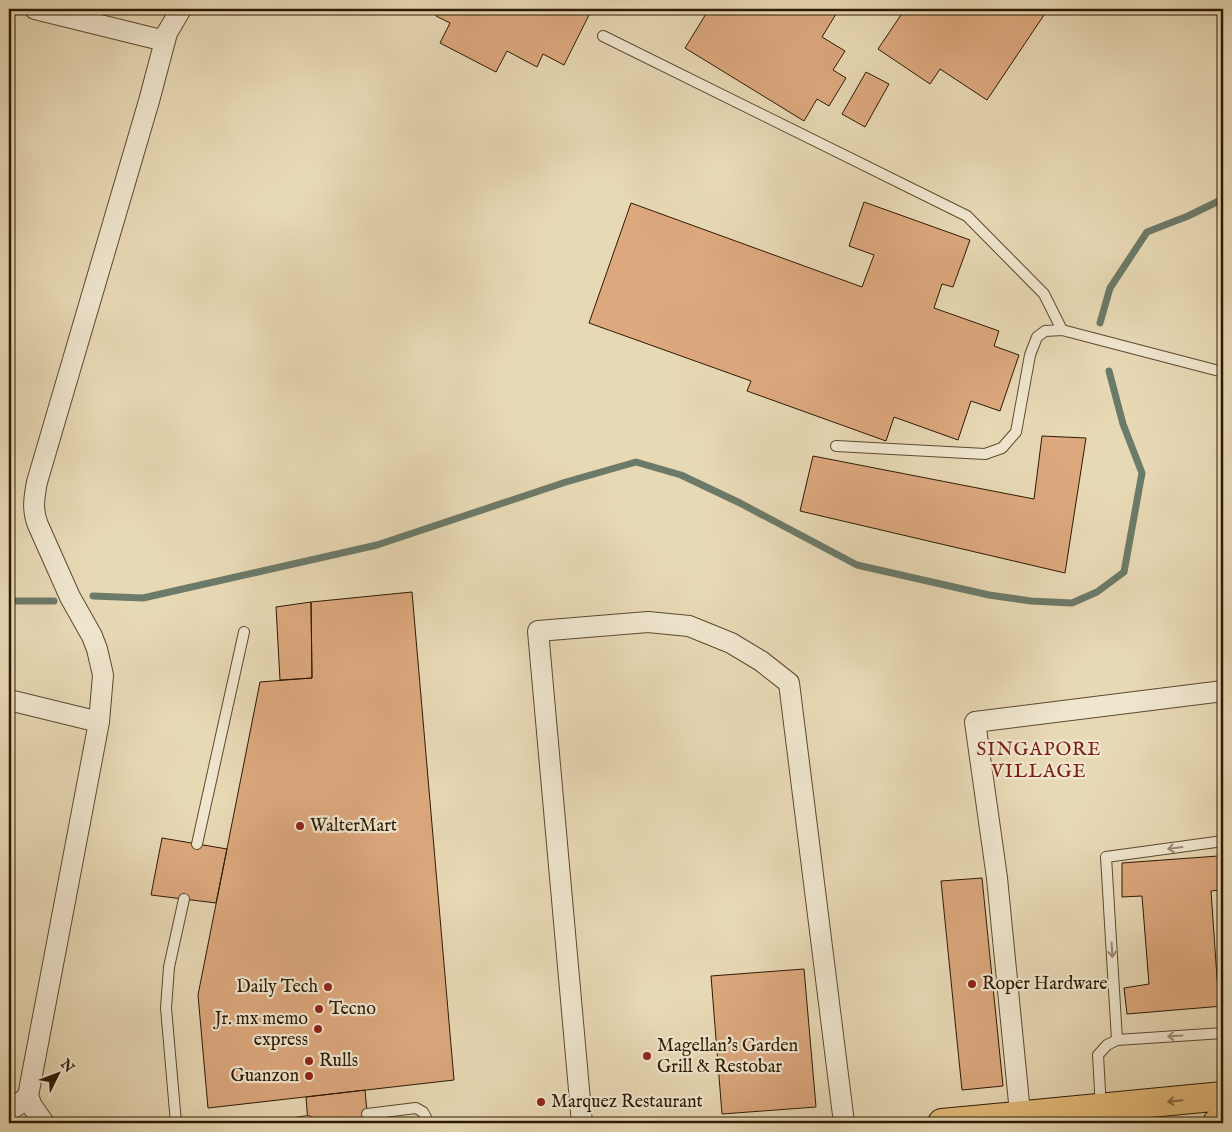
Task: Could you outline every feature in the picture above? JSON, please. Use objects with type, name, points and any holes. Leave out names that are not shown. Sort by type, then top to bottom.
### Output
[{"type":"highway","points":[[942,1123],[1103,1116],[1223,1096]]},
{"type":"highway","points":[[1217,1123],[1223,1123]]},
{"type":"street","points":[[35,9],[165,41]]},
{"type":"street","points":[[44,1123],[32,1106],[28,1096],[99,722],[103,675],[92,636],[70,596],[38,525],[34,514],[33,501],[150,101],[167,33],[181,9]]},
{"type":"street","points":[[582,1123],[538,631],[648,622],[689,626],[730,643],[761,661],[789,683],[844,1123]]},
{"type":"street","points":[[1021,1120],[1010,992],[997,878],[974,722],[1223,690]]},
{"type":"street","points":[[9,700],[99,722]]},
{"type":"street","points":[[9,1111],[28,1096]]},
{"type":"lane","points":[[603,36],[967,216],[1044,294],[1062,330]]},
{"type":"lane","points":[[836,446],[985,454],[1002,448],[1016,432],[1030,355],[1037,337],[1045,331],[1062,330],[1223,372]]},
{"type":"lane","points":[[197,844],[244,632]]},
{"type":"lane","points":[[1117,1040],[1106,857],[1223,841]]},
{"type":"lane","points":[[176,1123],[166,1008],[169,967],[184,900]]},
{"type":"lane","points":[[1103,1116],[1098,1055],[1107,1046],[1117,1040],[1223,1033]]},
{"type":"lane","points":[[367,1114],[416,1108],[423,1112],[429,1123]]},
{"type":"lane","points":[[295,1123],[308,1121]]},
{"type":"building","points":[[435,9],[592,9],[564,65],[543,54],[537,67],[507,51],[496,72],[440,43],[450,23],[436,16],[439,11]]},
{"type":"building","points":[[709,9],[839,9],[822,37],[845,51],[833,70],[846,78],[829,106],[817,99],[804,121],[685,48]]},
{"type":"building","points":[[899,9],[1048,9],[987,100],[940,69],[930,84],[878,49],[903,12]]},
{"type":"building","points":[[866,72],[889,84],[865,127],[842,114]]},
{"type":"building","points":[[864,202],[970,240],[953,287],[942,284],[934,308],[999,331],[994,346],[1019,355],[1000,411],[971,401],[958,440],[894,417],[886,441],[747,391],[751,381],[589,323],[631,203],[862,287],[874,255],[849,246]]},
{"type":"building","points":[[1042,436],[1086,438],[1065,573],[800,511],[813,456],[1034,499]]},
{"type":"building","name":"WalterMart","points":[[412,592],[454,1080],[208,1108],[198,995],[260,682],[312,678],[311,602]]},
{"type":"building","points":[[311,602],[312,678],[280,680],[276,607]]},
{"type":"building","points":[[162,838],[227,849],[216,903],[151,895]]},
{"type":"building","points":[[1218,856],[1221,890],[1211,891],[1218,992],[1223,991],[1223,1006],[1127,1014],[1124,988],[1149,984],[1142,896],[1122,897],[1122,863]]},
{"type":"building","name":"Roper Hardware","points":[[982,878],[1003,1086],[962,1090],[941,881]]},
{"type":"building","points":[[804,969],[816,1107],[722,1114],[711,976]]},
{"type":"building","points":[[365,1090],[368,1123],[308,1123],[306,1097]]},
{"type":"waterway","points":[[1100,323],[1110,288],[1147,232],[1188,216],[1223,199]]},
{"type":"waterway","points":[[93,596],[143,598],[377,545],[566,482],[636,462],[681,475],[740,503],[857,565],[989,595],[1031,601],[1072,603],[1097,592],[1124,572],[1142,473],[1123,424],[1109,371]]},
{"type":"waterway","points":[[9,601],[54,601]]},
{"type":"place","name":"WalterMart","points":[[300,826]]},
{"type":"place","name":"Roper Hardware","points":[[972,984]]},
{"type":"place","name":"Daily Tech","points":[[328,987]]},
{"type":"place","name":"Tecno","points":[[319,1009]]},
{"type":"place","name":"Jr. mx memo express","points":[[318,1029]]},
{"type":"place","name":"Magellan's Garden Grill & Restobar","points":[[647,1056]]},
{"type":"place","name":"Rulls","points":[[309,1061]]},
{"type":"place","name":"Guanzon","points":[[309,1076]]},
{"type":"place","name":"Marquez Restaurant","points":[[541,1102]]},
{"type":"district","name":"SINGAPORE VILLAGE","points":[[1039,761]]}]
